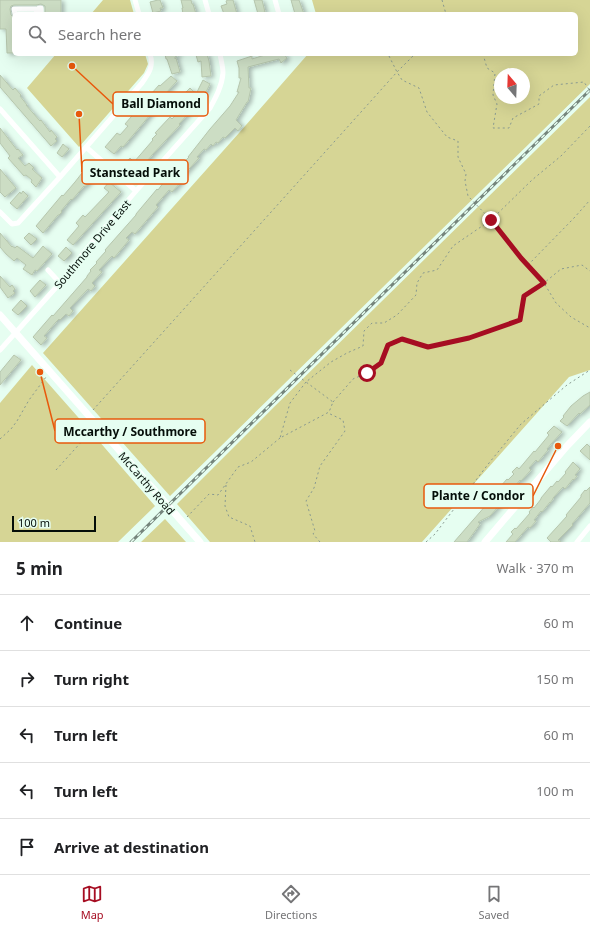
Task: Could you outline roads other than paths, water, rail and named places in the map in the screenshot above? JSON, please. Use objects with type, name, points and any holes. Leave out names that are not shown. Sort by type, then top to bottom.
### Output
[{"type":"street","points":[[135,0],[138,12]]},
{"type":"street","points":[[205,0],[208,12]]},
{"type":"street","points":[[275,0],[278,12]]},
{"type":"street","points":[[14,12],[14,9],[39,10],[39,8],[41,8],[42,12]]},
{"type":"street","points":[[0,212],[12,224],[18,223],[142,83],[150,72],[152,60],[151,56]]},
{"type":"street","name":"Southmore Drive East","points":[[0,350],[60,283],[89,246],[136,191],[210,108],[221,85],[223,72],[220,56]]},
{"type":"street","points":[[0,109],[60,177]]},
{"type":"street","points":[[86,146],[136,191]]},
{"type":"street","points":[[48,270],[60,283]]},
{"type":"street","name":"McCarthy Road","points":[[0,315],[200,542]]},
{"type":"street","points":[[485,542],[567,446],[590,423]]},
{"type":"street","points":[[577,542],[590,526]]},
{"type":"railway","points":[[131,542],[590,90]]},
{"type":"place","name":"Ball Diamond","points":[[72,66]]},
{"type":"place","name":"Stanstead Park","points":[[79,114]]},
{"type":"place","name":"Mccarthy / Southmore","points":[[40,372]]},
{"type":"place","name":"Plante / Condor","points":[[558,446]]}]
